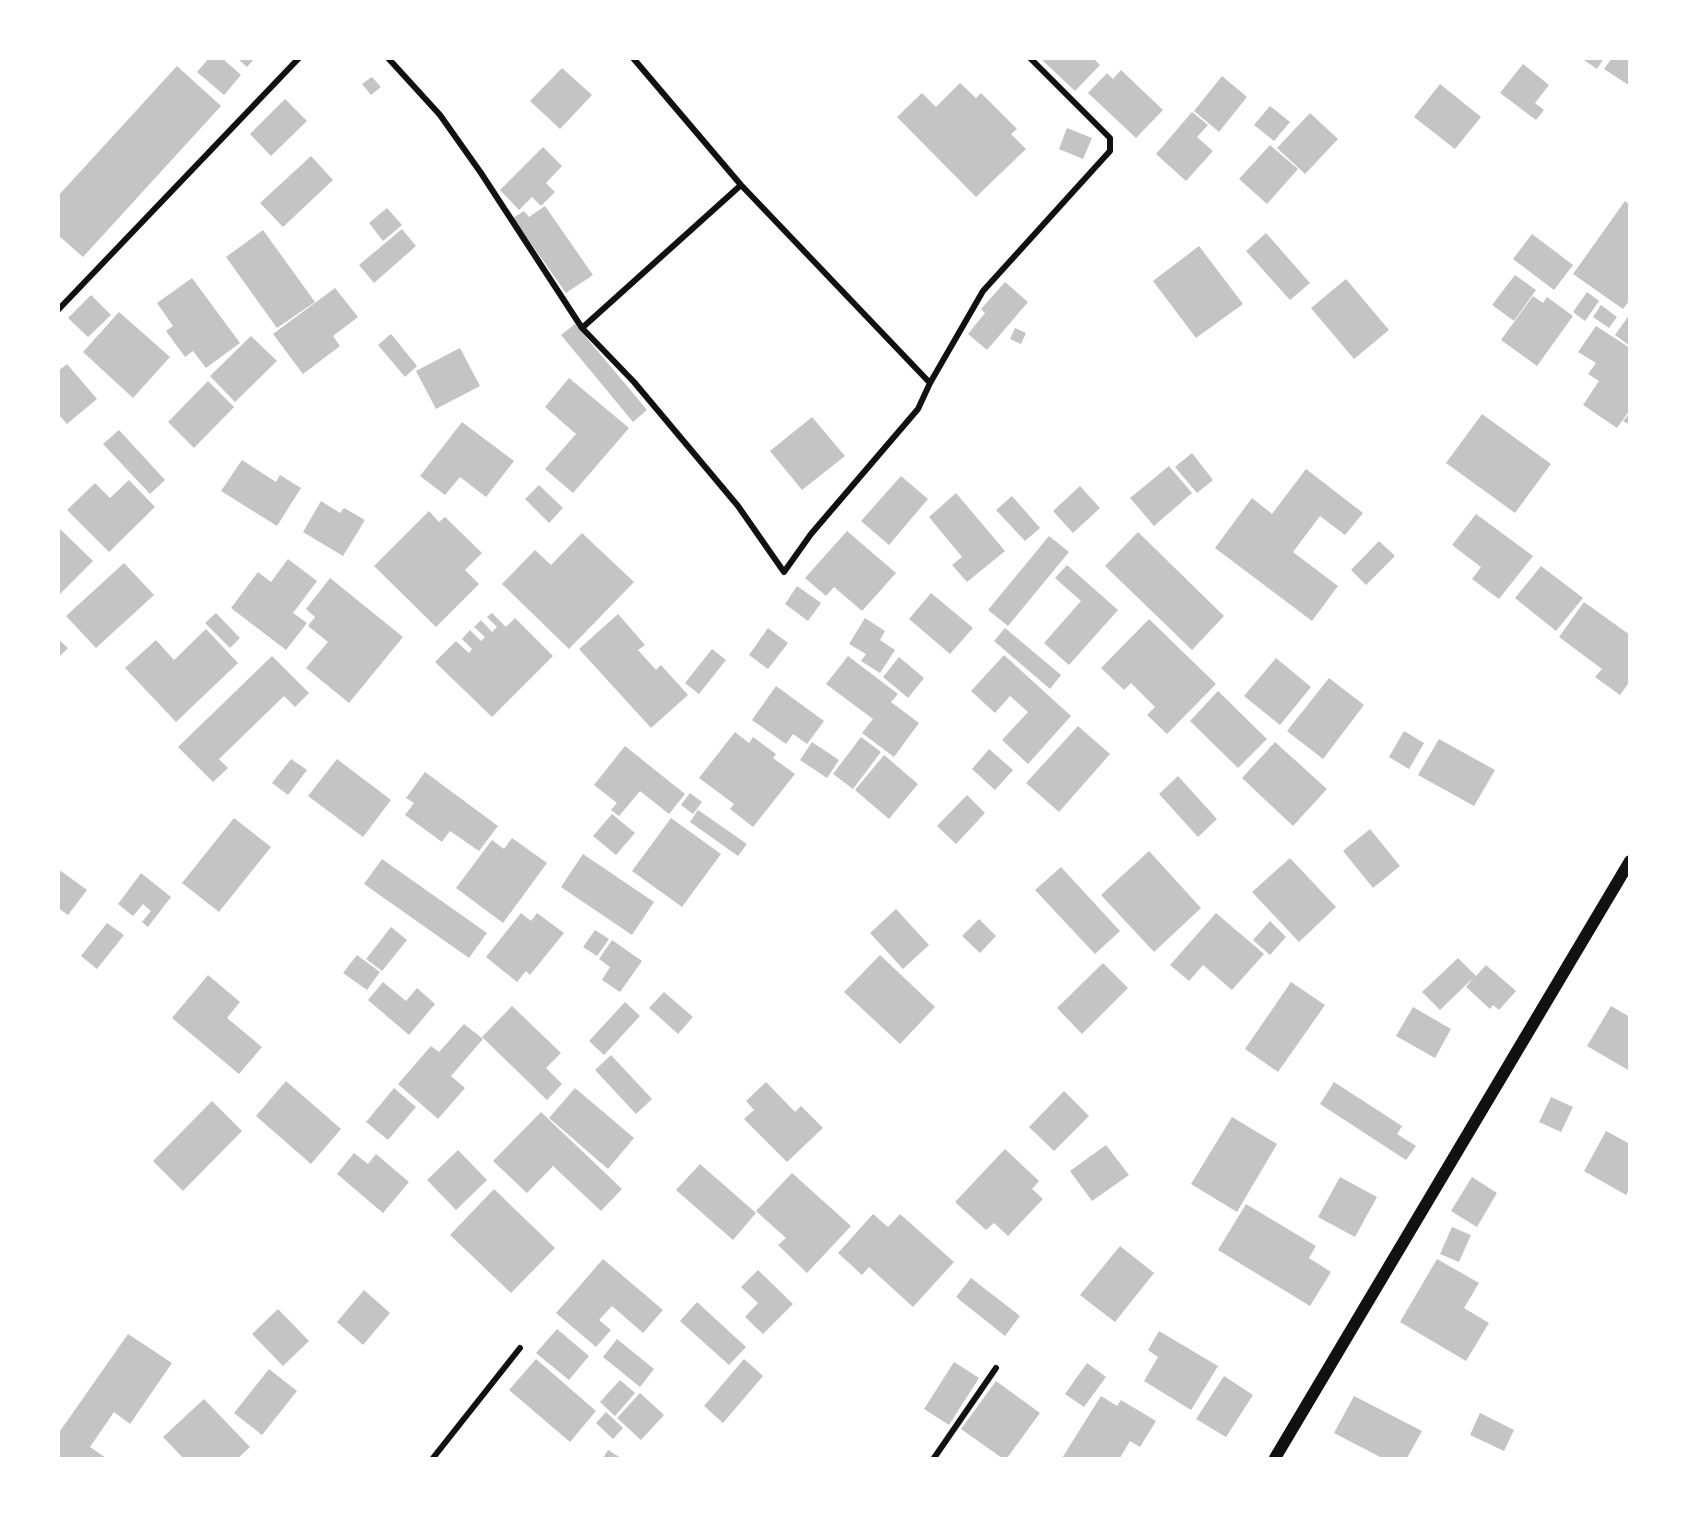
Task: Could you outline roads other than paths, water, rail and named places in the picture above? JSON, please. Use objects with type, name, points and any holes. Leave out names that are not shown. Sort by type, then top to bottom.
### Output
[{"type":"main road","points":[[1275,1458],[1629,861]]},
{"type":"street","points":[[58,310],[298,58]]},
{"type":"street","points":[[388,58],[440,115],[582,328],[634,382],[738,506],[784,572],[811,534],[918,409],[930,383],[983,291],[1110,151],[1110,138],[1030,58]]},
{"type":"street","points":[[633,58],[741,185],[930,383]]},
{"type":"street","points":[[582,328],[741,185]]},
{"type":"street","points":[[433,1458],[520,1348]]},
{"type":"street","points":[[934,1458],[996,1368]]}]
